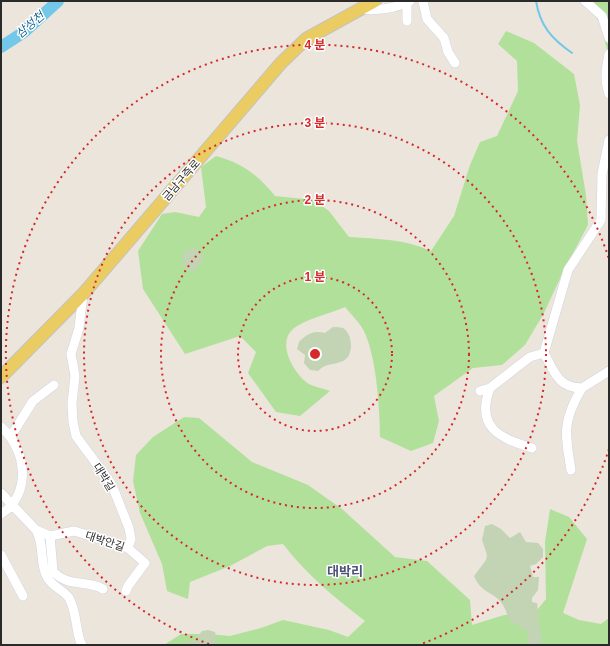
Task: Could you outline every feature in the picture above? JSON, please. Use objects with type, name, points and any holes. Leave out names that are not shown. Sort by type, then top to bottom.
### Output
[{"type":"main road","name":"금남구즉로","points":[[1,377],[83,294],[281,63],[306,39],[375,1]]},
{"type":"street","points":[[423,1],[427,19],[444,38],[448,52],[454,63]]},
{"type":"street","points":[[585,1],[602,16],[609,38]]},
{"type":"street","points":[[361,9],[379,11],[400,6],[408,2]]},
{"type":"street","points":[[406,21],[408,2]]},
{"type":"street","points":[[609,54],[605,74],[609,94]]},
{"type":"street","points":[[582,388],[574,388],[557,379],[544,353],[568,270],[601,220],[602,174],[609,140]]},
{"type":"street","name":"대박길","points":[[83,294],[79,328],[71,354],[74,376],[72,409],[76,436],[110,482],[124,515],[131,538],[128,548]]},
{"type":"street","points":[[480,391],[490,388],[530,357],[544,353]]},
{"type":"street","points":[[571,470],[565,436],[567,420],[575,400],[582,388],[609,371]]},
{"type":"street","points":[[10,436],[33,402],[54,385]]},
{"type":"street","points":[[490,388],[486,400],[488,418],[492,430],[511,442],[532,448]]},
{"type":"street","points":[[1,426],[18,448],[22,465],[21,481],[16,502],[1,514]]},
{"type":"street","points":[[1,494],[36,530],[41,538],[44,570],[47,578],[53,585],[68,596],[76,615],[82,645]]},
{"type":"street","points":[[36,530],[50,536],[53,571],[57,575],[66,581],[96,586],[103,589]]},
{"type":"street","name":"대박안길","points":[[50,536],[74,531],[128,548],[145,563],[126,591]]},
{"type":"street","points":[[1,555],[23,596]]},
{"type":"green space","points":[[588,1],[609,1],[609,57],[601,26]]},
{"type":"green space","points":[[506,31],[534,43],[574,74],[580,105],[577,141],[586,195],[588,225],[563,272],[544,313],[525,345],[502,365],[473,368],[434,396],[439,421],[433,443],[411,451],[380,437],[378,395],[374,363],[366,336],[361,326],[345,307],[302,323],[291,331],[287,337],[286,344],[289,358],[301,378],[308,384],[330,391],[300,416],[276,412],[248,373],[256,352],[240,336],[185,354],[143,289],[138,251],[162,214],[175,212],[199,217],[206,207],[201,167],[216,156],[234,162],[256,176],[275,196],[314,200],[329,211],[349,237],[401,242],[431,251],[454,216],[470,165],[480,142],[497,136],[518,91],[517,61],[498,44]]},
{"type":"green space","points":[[192,247],[201,252],[202,259],[199,266],[192,272],[185,267],[182,260],[183,254]]},
{"type":"green space","points":[[333,327],[339,327],[346,330],[351,343],[349,356],[339,363],[324,366],[318,371],[310,370],[304,363],[305,355],[297,349],[299,342],[310,333],[325,333]]},
{"type":"green space","points":[[184,417],[199,418],[252,462],[308,485],[342,509],[395,557],[427,561],[470,600],[472,625],[504,615],[534,614],[546,599],[545,542],[550,509],[569,517],[587,539],[563,613],[579,620],[601,624],[609,618],[609,645],[164,645],[181,634],[230,636],[261,628],[283,620],[329,630],[348,637],[365,621],[321,585],[283,544],[267,546],[230,566],[190,582],[188,599],[167,591],[162,564],[140,513],[133,481],[136,455],[153,437]]},
{"type":"green space","points":[[492,524],[501,529],[510,538],[520,532],[526,542],[538,543],[543,549],[543,557],[536,564],[530,566],[533,577],[539,577],[538,590],[532,598],[532,602],[537,603],[542,645],[528,645],[527,630],[509,621],[502,603],[482,588],[474,576],[486,560],[487,555],[482,540],[485,526]]},
{"type":"green space","points":[[208,630],[215,632],[217,645],[185,645],[186,642],[195,640],[202,631]]},
{"type":"waterway","name":"삼성천","points":[[1,47],[24,32],[58,1]]},
{"type":"waterway","points":[[536,1],[540,18],[548,31],[558,42],[572,53]]},
{"type":"district","name":"대박리","points":[[345,571]]}]
